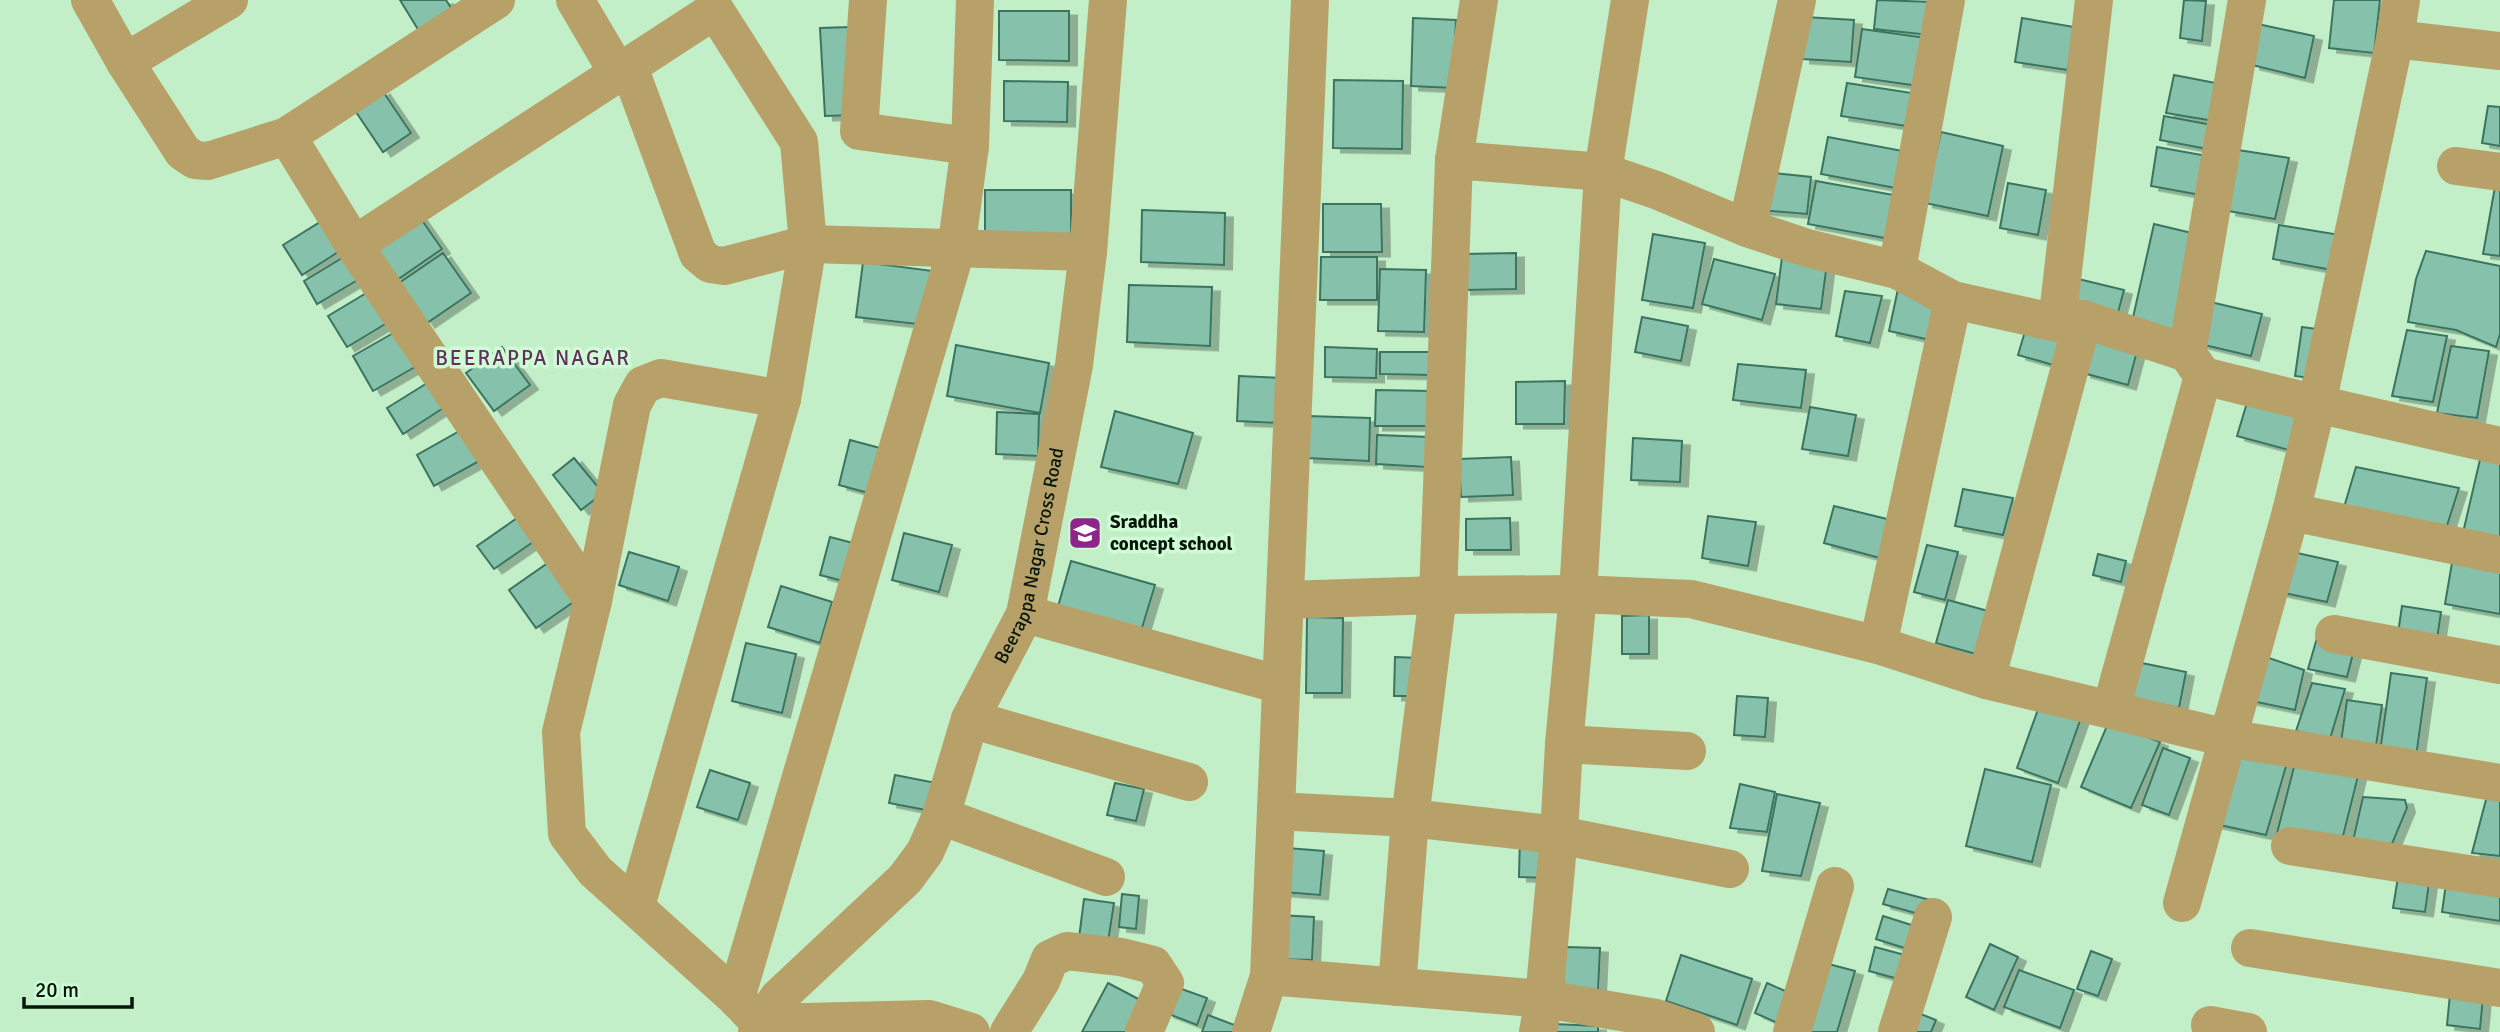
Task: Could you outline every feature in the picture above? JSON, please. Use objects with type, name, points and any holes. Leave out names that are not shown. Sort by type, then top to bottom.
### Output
[{"type":"street","points":[[90,0],[125,62],[183,152],[195,160],[208,161],[287,136],[496,0]]},
{"type":"street","points":[[125,62],[229,0]]},
{"type":"street","points":[[575,0],[623,70],[698,254],[710,264],[724,266],[808,244],[956,250],[1088,251]]},
{"type":"street","points":[[859,131],[868,0]]},
{"type":"street","points":[[751,1018],[956,250],[970,146],[975,0]]},
{"type":"street","name":"Beerappa Nagar Cross Road","points":[[751,1018],[778,998],[905,879],[925,852],[941,816],[971,719],[1026,614],[1074,365],[1088,251],[1108,0]]},
{"type":"street","points":[[1251,1032],[1269,976],[1310,0]]},
{"type":"street","points":[[1397,987],[1410,818],[1438,595],[1454,160],[1479,0]]},
{"type":"street","points":[[1541,1015],[1559,835],[1564,744],[1578,594],[1603,172],[1630,0]]},
{"type":"street","points":[[1747,228],[1797,0]]},
{"type":"street","points":[[1897,270],[1946,0]]},
{"type":"street","points":[[1986,680],[2070,321],[2094,0]]},
{"type":"street","points":[[2111,709],[2195,364],[2247,0]]},
{"type":"street","points":[[2182,903],[2291,512],[2396,39],[2401,0]]},
{"type":"street","points":[[354,245],[724,5],[799,142],[808,244],[782,399],[636,906]]},
{"type":"street","points":[[2396,39],[2500,51]]},
{"type":"street","points":[[799,142],[859,131],[970,146]]},
{"type":"street","points":[[287,136],[354,245],[593,601]]},
{"type":"street","points":[[1454,160],[1603,172],[1656,190],[1747,228],[1807,248],[1897,270],[1953,300],[2070,321],[2317,404],[2500,446]]},
{"type":"street","points":[[2456,166],[2500,172]]},
{"type":"street","points":[[1878,645],[1953,300]]},
{"type":"street","points":[[782,399],[661,379],[643,385],[632,405],[593,601],[561,732],[567,834],[595,872],[636,906],[751,1018],[929,1019],[971,1032]]},
{"type":"street","points":[[2291,512],[2500,555]]},
{"type":"street","points":[[1285,600],[1578,594],[1691,599],[1878,645],[1986,680],[2227,738],[2500,783]]},
{"type":"street","points":[[1026,614],[1282,685]]},
{"type":"street","points":[[2334,634],[2500,665]]},
{"type":"street","points":[[971,719],[1189,782]]},
{"type":"street","points":[[1564,744],[1687,751]]},
{"type":"street","points":[[1276,811],[1410,818],[1559,835],[1730,869]]},
{"type":"street","points":[[941,816],[1107,877]]},
{"type":"street","points":[[2290,846],[2500,879]]},
{"type":"street","points":[[1792,1032],[1835,886]]},
{"type":"street","points":[[1897,1032],[1933,917]]},
{"type":"street","points":[[2250,948],[2500,988]]},
{"type":"street","points":[[1009,1032],[1041,981],[1049,959],[1066,951],[1121,957],[1153,965],[1165,983],[1144,1032]]},
{"type":"street","points":[[1269,976],[1397,987],[1541,1015],[1656,1018],[1696,1032]]},
{"type":"street","points":[[2210,1025],[2248,1032]]},
{"type":"building","points":[[400,0],[446,0],[456,16],[422,36]]},
{"type":"building","points":[[1877,0],[1933,2],[1930,35],[1874,29]]},
{"type":"building","points":[[2184,0],[2206,1],[2202,41],[2180,38]]},
{"type":"building","points":[[2334,0],[2380,0],[2374,53],[2329,48]]},
{"type":"building","points":[[999,11],[1069,11],[1069,61],[999,60]]},
{"type":"building","points":[[1805,17],[1854,20],[1851,62],[1802,59]]},
{"type":"building","points":[[1413,18],[1456,20],[1453,88],[1411,86]]},
{"type":"building","points":[[2022,18],[2074,27],[2068,70],[2015,62]]},
{"type":"building","points":[[2253,23],[2314,36],[2305,78],[2252,65]]},
{"type":"building","points":[[851,27],[855,115],[825,116],[820,28]]},
{"type":"building","points":[[1862,29],[1926,38],[1919,86],[1855,77]]},
{"type":"building","points":[[2174,75],[2226,85],[2220,122],[2166,113]]},
{"type":"building","points":[[1334,80],[1403,81],[1402,149],[1333,148]]},
{"type":"building","points":[[1004,81],[1068,82],[1067,122],[1004,121]]},
{"type":"building","points":[[1847,83],[1918,94],[1913,127],[1841,116]]},
{"type":"building","points":[[382,90],[411,133],[383,152],[354,109]]},
{"type":"building","points":[[2488,106],[2500,107],[2500,146],[2482,143]]},
{"type":"building","points":[[2164,116],[2223,127],[2218,151],[2160,140]]},
{"type":"building","points":[[1941,132],[2003,146],[1988,216],[1925,203]]},
{"type":"building","points":[[1828,137],[1908,152],[1901,189],[1821,174]]},
{"type":"building","points":[[2157,147],[2213,157],[2206,196],[2151,186]]},
{"type":"building","points":[[2238,150],[2289,158],[2275,219],[2228,211]]},
{"type":"building","points":[[1765,172],[1811,177],[1807,214],[1761,210]]},
{"type":"building","points":[[1816,181],[1899,196],[1890,239],[1808,224]]},
{"type":"building","points":[[2496,181],[2500,181],[2500,256],[2483,254]]},
{"type":"building","points":[[2008,183],[2046,190],[2038,235],[2000,228]]},
{"type":"building","points":[[985,190],[1071,190],[1071,239],[985,239]]},
{"type":"building","points":[[1323,204],[1381,204],[1382,252],[1323,252]]},
{"type":"building","points":[[1142,210],[1225,213],[1224,265],[1141,262]]},
{"type":"building","points":[[419,216],[442,249],[397,280],[374,247]]},
{"type":"building","points":[[325,219],[343,249],[302,275],[283,245]]},
{"type":"building","points":[[2154,224],[2196,234],[2174,332],[2132,322]]},
{"type":"building","points":[[2279,225],[2340,235],[2332,270],[2273,259]]},
{"type":"building","points":[[1653,234],[1705,243],[1693,308],[1642,300]]},
{"type":"building","points":[[2426,251],[2500,266],[2500,334],[2496,347],[2456,330],[2408,322],[2416,279]]},
{"type":"building","points":[[443,253],[471,293],[427,323],[399,283]]},
{"type":"building","points":[[1516,253],[1516,289],[1463,290],[1463,254]]},
{"type":"building","points":[[347,255],[361,278],[317,304],[304,281]]},
{"type":"building","points":[[1321,257],[1377,257],[1377,300],[1320,300]]},
{"type":"building","points":[[1782,257],[1827,263],[1821,309],[1776,304]]},
{"type":"building","points":[[1714,259],[1775,274],[1762,320],[1702,304]]},
{"type":"building","points":[[863,262],[933,271],[926,325],[856,317]]},
{"type":"building","points":[[1380,269],[1426,270],[1424,332],[1378,331]]},
{"type":"building","points":[[2070,277],[2124,290],[2116,320],[2062,307]]},
{"type":"building","points":[[1129,285],[1212,287],[1210,346],[1127,342]]},
{"type":"building","points":[[1898,289],[1945,299],[1935,341],[1889,331]]},
{"type":"building","points":[[1845,291],[1882,296],[1870,343],[1836,336]]},
{"type":"building","points":[[368,292],[387,323],[347,347],[328,316]]},
{"type":"building","points":[[2206,301],[2262,314],[2251,356],[2196,343]]},
{"type":"building","points":[[1642,317],[1688,326],[1681,361],[1635,352]]},
{"type":"building","points":[[2302,327],[2325,330],[2317,379],[2295,376]]},
{"type":"building","points":[[2026,328],[2065,338],[2057,366],[2018,355]]},
{"type":"building","points":[[2407,330],[2447,336],[2433,402],[2392,396]]},
{"type":"building","points":[[2094,331],[2139,344],[2128,385],[2083,373]]},
{"type":"building","points":[[395,332],[415,367],[373,391],[353,356]]},
{"type":"building","points":[[956,345],[1049,363],[1040,413],[947,396]]},
{"type":"building","points":[[2451,346],[2489,351],[2477,418],[2437,413]]},
{"type":"building","points":[[502,347],[530,385],[494,411],[466,373]]},
{"type":"building","points":[[1325,347],[1377,349],[1376,378],[1325,377]]},
{"type":"building","points":[[1380,352],[1433,352],[1432,375],[1380,374]]},
{"type":"building","points":[[1738,364],[1806,370],[1801,408],[1733,400]]},
{"type":"building","points":[[1239,376],[1283,378],[1280,423],[1237,421]]},
{"type":"building","points":[[432,380],[448,405],[403,434],[387,408]]},
{"type":"building","points":[[1565,381],[1564,424],[1516,424],[1516,382]]},
{"type":"building","points":[[1376,390],[1432,391],[1431,426],[1375,426]]},
{"type":"building","points":[[2249,396],[2297,409],[2289,450],[2237,436]]},
{"type":"building","points":[[1810,407],[1856,415],[1848,456],[1802,449]]},
{"type":"building","points":[[1115,411],[1193,433],[1178,484],[1101,467]]},
{"type":"building","points":[[997,412],[1039,414],[1038,456],[996,454]]},
{"type":"building","points":[[1307,416],[1370,418],[1369,461],[1306,458]]},
{"type":"building","points":[[463,429],[481,460],[434,486],[417,455]]},
{"type":"building","points":[[1377,435],[1429,437],[1427,467],[1376,464]]},
{"type":"building","points":[[1633,438],[1682,441],[1680,482],[1631,480]]},
{"type":"building","points":[[850,440],[895,452],[883,497],[839,485]]},
{"type":"building","points":[[2482,451],[2500,456],[2500,546],[2462,537]]},
{"type":"building","points":[[1511,457],[1513,495],[1461,497],[1459,459]]},
{"type":"building","points":[[574,458],[603,493],[581,510],[553,475]]},
{"type":"building","points":[[2356,467],[2459,488],[2444,535],[2342,514]]},
{"type":"building","points":[[1963,489],[2013,498],[2003,535],[1955,526]]},
{"type":"building","points":[[1834,506],[1891,520],[1880,558],[1824,543]]},
{"type":"building","points":[[520,516],[536,540],[494,569],[477,546]]},
{"type":"building","points":[[1708,516],[1756,522],[1748,566],[1702,558]]},
{"type":"building","points":[[1510,518],[1511,550],[1466,550],[1466,519]]},
{"type":"building","points":[[904,533],[952,545],[939,592],[892,580]]},
{"type":"building","points":[[830,537],[853,543],[843,581],[820,575]]},
{"type":"building","points":[[1927,545],[1958,552],[1945,600],[1914,592]]},
{"type":"building","points":[[2288,551],[2338,562],[2327,602],[2279,592]]},
{"type":"building","points":[[629,552],[679,567],[668,601],[619,585]]},
{"type":"building","points":[[2098,554],[2126,561],[2121,582],[2093,575]]},
{"type":"building","points":[[2453,557],[2500,566],[2500,614],[2445,604]]},
{"type":"building","points":[[555,558],[582,596],[536,628],[509,590]]},
{"type":"building","points":[[1071,561],[1155,585],[1138,641],[1055,617]]},
{"type":"building","points":[[781,586],[832,602],[820,643],[768,627]]},
{"type":"building","points":[[1948,600],[1988,611],[1976,654],[1936,643]]},
{"type":"building","points":[[2402,606],[2441,612],[2436,646],[2397,640]]},
{"type":"building","points":[[1649,615],[1649,654],[1622,654],[1622,616]]},
{"type":"building","points":[[1307,617],[1343,618],[1342,693],[1306,693]]},
{"type":"building","points":[[2319,631],[2355,646],[2347,677],[2308,669]]},
{"type":"building","points":[[746,643],[796,654],[782,713],[732,701]]},
{"type":"building","points":[[2260,655],[2304,670],[2295,710],[2247,700]]},
{"type":"building","points":[[1395,657],[1420,658],[1419,696],[1394,696]]},
{"type":"building","points":[[2132,661],[2186,672],[2179,708],[2125,696]]},
{"type":"building","points":[[2391,673],[2427,678],[2415,764],[2379,759]]},
{"type":"building","points":[[2312,683],[2345,689],[2330,739],[2296,731]]},
{"type":"building","points":[[1737,696],[1768,698],[1765,737],[1734,735]]},
{"type":"building","points":[[2347,700],[2382,705],[2376,746],[2341,742]]},
{"type":"building","points":[[2041,701],[2082,715],[2058,783],[2017,768]]},
{"type":"building","points":[[2109,721],[2160,742],[2131,808],[2081,787]]},
{"type":"building","points":[[2163,748],[2190,758],[2169,815],[2142,805]]},
{"type":"building","points":[[2235,753],[2289,756],[2266,835],[2210,823]]},
{"type":"building","points":[[2296,759],[2359,772],[2342,840],[2276,837]]},
{"type":"building","points":[[1985,769],[2051,785],[2032,862],[1966,846]]},
{"type":"building","points":[[710,770],[750,783],[738,820],[697,807]]},
{"type":"building","points":[[895,775],[936,783],[931,811],[889,803]]},
{"type":"building","points":[[1115,783],[1144,789],[1136,821],[1107,815]]},
{"type":"building","points":[[1740,784],[1775,792],[1767,832],[1730,828]]},
{"type":"building","points":[[2488,792],[2500,793],[2500,856],[2472,853]]},
{"type":"building","points":[[1777,794],[1820,803],[1801,876],[1762,871]]},
{"type":"building","points":[[2363,797],[2405,800],[2407,808],[2389,851],[2352,845]]},
{"type":"building","points":[[1520,836],[1551,837],[1549,878],[1519,877]]},
{"type":"building","points":[[1287,848],[1324,851],[1320,895],[1284,892]]},
{"type":"building","points":[[2399,871],[2430,876],[2425,912],[2393,908]]},
{"type":"building","points":[[2446,884],[2500,892],[2500,921],[2442,912]]},
{"type":"building","points":[[1888,889],[1930,900],[1926,916],[1883,904]]},
{"type":"building","points":[[1122,894],[1139,896],[1136,929],[1119,927]]},
{"type":"building","points":[[1084,899],[1114,903],[1108,942],[1079,938]]},
{"type":"building","points":[[1279,915],[1314,917],[1312,960],[1277,959]]},
{"type":"building","points":[[1883,916],[1924,929],[1917,952],[1876,939]]},
{"type":"building","points":[[1990,944],[2018,957],[1994,1010],[1966,997]]},
{"type":"building","points":[[1565,947],[1600,948],[1598,990],[1563,989]]},
{"type":"building","points":[[1875,947],[1916,958],[1909,982],[1869,971]]},
{"type":"building","points":[[2091,951],[2112,959],[2098,996],[2077,989]]},
{"type":"building","points":[[1681,955],[1752,979],[1737,1025],[1666,1001]]},
{"type":"building","points":[[1821,962],[1855,971],[1837,1032],[1801,1032]]},
{"type":"building","points":[[2019,970],[2074,990],[2060,1028],[2004,1007]]},
{"type":"building","points":[[1108,983],[1142,1001],[1126,1032],[1082,1032]]},
{"type":"building","points":[[1767,983],[1792,994],[1780,1024],[1755,1013]]},
{"type":"building","points":[[1176,987],[1207,998],[1197,1025],[1166,1013]]},
{"type":"building","points":[[2450,994],[2483,997],[2480,1029],[2447,1025]]},
{"type":"building","points":[[1913,1011],[1936,1020],[1931,1032],[1904,1032]]},
{"type":"building","points":[[1208,1015],[1245,1029],[1244,1032],[1202,1032]]},
{"type":"building","points":[[1554,1024],[1598,1026],[1598,1032],[1554,1032]]},
{"type":"place","name":"Sraddha concept school","points":[[1085,533]]},
{"type":"district","name":"BEERAPPA NAGAR","points":[[533,358]]}]
